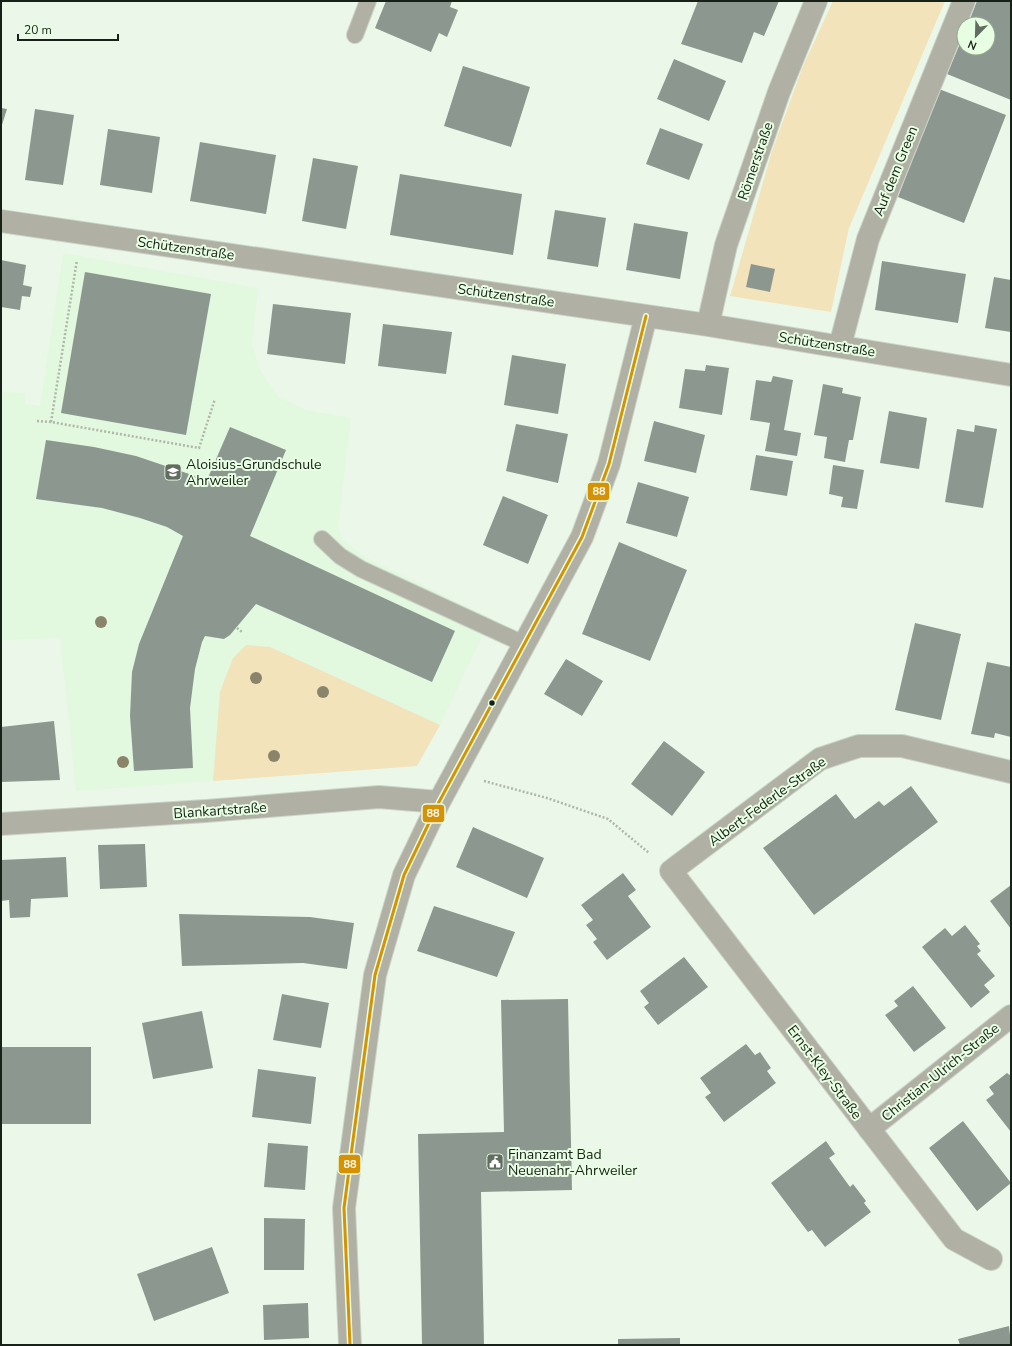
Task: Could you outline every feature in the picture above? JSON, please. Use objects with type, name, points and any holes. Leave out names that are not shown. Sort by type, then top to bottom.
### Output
[{"type":"street","name":"Römerstraße","points":[[708,325],[726,245],[779,92],[816,1]]},
{"type":"street","name":"Auf dem Green","points":[[840,346],[868,238],[964,1]]},
{"type":"street","name":"Schützenstraße","points":[[1,221],[708,325],[840,346],[1011,376]]},
{"type":"street","points":[[350,1345],[344,1208],[375,975],[404,875],[439,802],[582,537],[609,464],[646,316]]},
{"type":"street","name":"Albert-Federle-Straße","points":[[671,871],[820,759],[859,746],[902,746],[1011,772]]},
{"type":"street","name":"Blankartstraße","points":[[1,824],[206,811],[379,797],[439,802]]},
{"type":"street","name":"Ernst-Kley-Straße","points":[[671,871],[954,1239],[991,1259]]},
{"type":"street","name":"Christian-Ulrich-Straße","points":[[869,1129],[1011,1016]]},
{"type":"lane","points":[[355,35],[368,1]]},
{"type":"lane","points":[[322,538],[340,556],[361,569],[524,644]]},
{"type":"path","points":[[51,422],[81,233]]},
{"type":"path","points":[[37,421],[51,422],[199,448],[215,399]]},
{"type":"path","points":[[237,628],[243,633]]},
{"type":"path","points":[[455,773],[546,798],[608,819],[671,871]]},
{"type":"shaded area","points":[[833,1],[945,1],[849,228],[831,312],[730,296],[772,151],[803,66]]},
{"type":"shaded area","name":"Aloisius-Grundschule Ahrweiler","points":[[63,253],[258,288],[252,344],[260,370],[278,397],[306,410],[351,418],[338,526],[343,540],[365,557],[491,618],[440,725],[417,766],[76,791],[60,638],[1,640],[1,392],[26,393],[25,404],[40,406]]},
{"type":"shaded area","points":[[246,645],[270,647],[440,725],[417,766],[213,781],[220,692],[233,658]]},
{"type":"building","points":[[386,1],[452,1],[450,7],[458,10],[447,37],[439,33],[431,52],[375,28]]},
{"type":"building","points":[[698,1],[779,1],[764,36],[754,32],[742,63],[681,44]]},
{"type":"building","points":[[977,1],[1011,1],[1011,100],[947,74],[956,53],[956,56],[996,56],[996,16],[971,16]]},
{"type":"building","points":[[674,59],[726,81],[709,121],[657,99]]},
{"type":"building","points":[[463,66],[530,87],[511,147],[444,126]]},
{"type":"building","points":[[939,89],[1006,115],[964,223],[898,197]]},
{"type":"building","points":[[1,108],[7,109],[1,128]]},
{"type":"building","points":[[35,109],[74,115],[63,185],[25,180]]},
{"type":"building","points":[[660,128],[703,144],[689,180],[646,164]]},
{"type":"building","points":[[108,129],[160,137],[152,193],[100,185]]},
{"type":"building","points":[[200,142],[276,155],[266,214],[190,201]]},
{"type":"building","points":[[313,158],[358,166],[346,229],[302,221]]},
{"type":"building","points":[[400,174],[522,194],[513,255],[390,235]]},
{"type":"building","points":[[555,210],[606,218],[598,267],[547,259]]},
{"type":"building","points":[[634,223],[688,232],[680,279],[626,270]]},
{"type":"building","points":[[1,260],[26,265],[23,285],[32,287],[30,297],[22,296],[20,310],[1,307]]},
{"type":"building","points":[[882,261],[966,274],[958,323],[875,310]]},
{"type":"building","points":[[751,264],[775,269],[770,292],[746,287]]},
{"type":"building","points":[[85,272],[211,294],[186,435],[61,413]]},
{"type":"building","points":[[994,277],[1011,280],[1011,332],[985,328]]},
{"type":"building","points":[[273,304],[351,313],[345,364],[267,354]]},
{"type":"building","points":[[383,324],[452,332],[446,374],[378,366]]},
{"type":"building","points":[[512,355],[566,364],[558,414],[504,405]]},
{"type":"building","points":[[706,365],[729,368],[722,415],[679,408],[685,369],[705,371]]},
{"type":"building","points":[[773,376],[793,380],[784,430],[801,433],[797,456],[765,451],[770,423],[750,420],[756,380],[771,382]]},
{"type":"building","points":[[823,384],[843,388],[842,393],[861,397],[853,440],[849,440],[845,462],[824,458],[827,437],[814,435]]},
{"type":"building","points":[[889,411],[927,418],[919,469],[880,463]]},
{"type":"building","points":[[654,421],[705,435],[696,473],[644,461]]},
{"type":"building","points":[[516,424],[568,434],[558,483],[506,471]]},
{"type":"building","points":[[975,425],[997,429],[983,508],[945,502],[957,429],[974,432]]},
{"type":"building","points":[[230,427],[286,450],[250,536],[455,631],[432,682],[256,604],[230,635],[224,639],[205,636],[202,642],[195,669],[190,708],[193,768],[134,771],[130,716],[132,672],[139,644],[183,536],[167,527],[102,508],[36,499],[46,440],[94,447],[136,456],[207,480]]},
{"type":"building","points":[[756,455],[793,461],[787,496],[750,490]]},
{"type":"building","points":[[833,465],[864,470],[857,509],[841,507],[843,497],[829,494]]},
{"type":"building","points":[[638,482],[689,497],[677,537],[626,523]]},
{"type":"building","points":[[503,496],[548,515],[528,564],[483,545]]},
{"type":"building","points":[[619,542],[687,570],[650,661],[582,634]]},
{"type":"building","points":[[915,623],[961,634],[941,720],[895,710]]},
{"type":"building","points":[[566,659],[603,681],[582,716],[544,694]]},
{"type":"building","points":[[987,662],[1011,667],[1011,737],[995,733],[994,738],[971,734]]},
{"type":"building","points":[[54,721],[60,780],[1,782],[1,727]]},
{"type":"building","points":[[664,741],[705,772],[672,816],[631,784]]},
{"type":"building","points":[[911,786],[938,822],[814,915],[763,848],[836,794],[855,819],[879,801],[884,806]]},
{"type":"building","points":[[473,827],[544,858],[527,898],[456,867]]},
{"type":"building","points":[[145,844],[147,887],[100,889],[98,845]]},
{"type":"building","points":[[66,857],[68,897],[31,899],[30,917],[10,918],[9,900],[1,901],[1,860]]},
{"type":"building","points":[[623,873],[636,890],[628,896],[651,927],[607,960],[593,942],[597,939],[586,925],[593,920],[581,905]]},
{"type":"building","points":[[1011,885],[1011,929],[990,901]]},
{"type":"building","points":[[434,906],[515,932],[497,977],[417,951]]},
{"type":"building","points":[[179,914],[310,917],[354,923],[347,969],[303,963],[182,966]]},
{"type":"building","points":[[965,925],[980,944],[977,946],[981,951],[977,954],[995,976],[984,985],[990,992],[971,1008],[922,947],[945,928],[952,936]]},
{"type":"building","points":[[684,957],[708,987],[658,1025],[644,1007],[649,1003],[640,991]]},
{"type":"building","points":[[913,986],[946,1028],[914,1052],[885,1015],[898,1006],[894,1001]]},
{"type":"building","points":[[282,994],[329,1003],[321,1048],[273,1040]]},
{"type":"building","name":"Finanzamt Bad Neuenahr-Ahrweiler","points":[[568,999],[572,1190],[481,1192],[484,1345],[422,1345],[418,1134],[504,1132],[501,1000]]},
{"type":"building","points":[[202,1011],[213,1068],[153,1079],[142,1023]]},
{"type":"building","points":[[746,1044],[755,1055],[760,1052],[771,1068],[767,1071],[776,1083],[724,1122],[705,1097],[711,1093],[700,1078]]},
{"type":"building","points":[[1,1047],[91,1047],[91,1124],[1,1124]]},
{"type":"building","points":[[258,1069],[316,1077],[311,1124],[252,1117]]},
{"type":"building","points":[[1007,1073],[1011,1076],[1011,1132],[986,1100],[994,1094],[989,1087]]},
{"type":"building","points":[[963,1121],[1011,1183],[977,1211],[929,1148]]},
{"type":"building","points":[[826,1141],[835,1154],[829,1158],[850,1187],[853,1184],[866,1201],[864,1203],[871,1212],[825,1247],[812,1230],[808,1232],[771,1183]]},
{"type":"building","points":[[268,1143],[308,1146],[305,1190],[264,1187]]},
{"type":"building","points":[[264,1218],[305,1219],[304,1270],[264,1270]]},
{"type":"building","points":[[212,1247],[229,1293],[154,1321],[137,1274]]},
{"type":"building","points":[[308,1303],[309,1338],[264,1340],[263,1305]]},
{"type":"building","points":[[1009,1326],[1011,1345],[960,1345],[958,1339]]},
{"type":"building","points":[[680,1338],[680,1345],[618,1345],[618,1339]]},
{"type":"transit line","name":"88","points":[[350,1345],[344,1208],[375,975],[404,875],[439,802],[582,537],[609,464],[646,316]]},
{"type":"place","name":"Aloisius-Grundschule Ahrweiler","points":[[173,472]]},
{"type":"place","name":"Finanzamt Bad Neuenahr-Ahrweiler","points":[[495,1162]]}]
